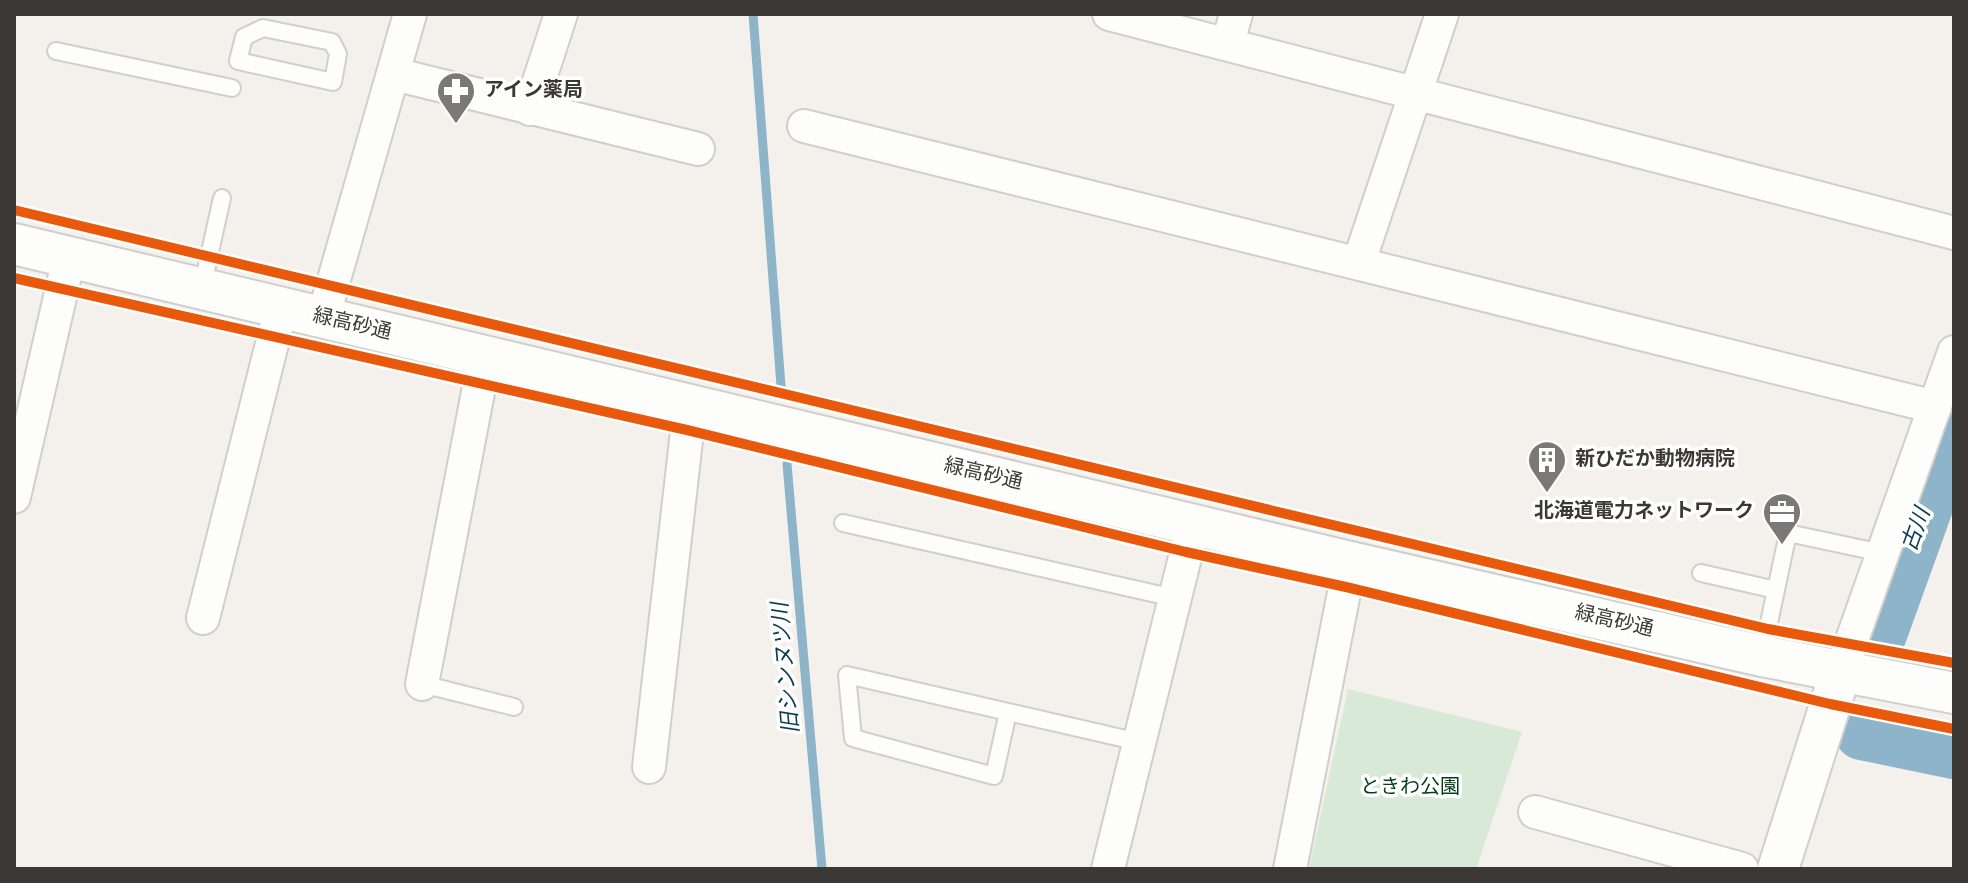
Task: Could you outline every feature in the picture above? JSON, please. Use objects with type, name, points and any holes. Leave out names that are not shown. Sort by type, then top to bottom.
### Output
[{"type":"street","points":[[323,318],[410,14]]},
{"type":"street","points":[[530,109],[561,14]]},
{"type":"street","points":[[1109,14],[1232,29],[1414,94],[1954,233]]},
{"type":"street","points":[[1359,262],[1442,14]]},
{"type":"street","points":[[394,74],[698,149]]},
{"type":"street","points":[[804,126],[1935,407]]},
{"type":"street","name":"緑高砂通","points":[[14,244],[1350,562],[1762,656],[1954,693]]},
{"type":"street","points":[[14,497],[69,258]]},
{"type":"street","points":[[203,618],[281,308]]},
{"type":"street","points":[[1778,869],[1841,671],[1954,352]]},
{"type":"street","points":[[422,684],[485,356]]},
{"type":"street","points":[[649,767],[690,405]]},
{"type":"street","points":[[1108,869],[1193,525]]},
{"type":"street","points":[[1290,869],[1350,562]]},
{"type":"street","points":[[1535,812],[1742,869]]},
{"type":"lane","points":[[263,28],[332,42],[338,54],[333,82],[238,61],[244,37],[263,28]]},
{"type":"lane","points":[[56,51],[232,88]]},
{"type":"lane","points":[[202,289],[222,198]]},
{"type":"lane","points":[[843,523],[1174,598]]},
{"type":"lane","points":[[1762,656],[1788,533],[1882,553]]},
{"type":"lane","points":[[1701,573],[1776,590]]},
{"type":"lane","points":[[1008,712],[994,776],[853,738],[847,675],[1139,742]]},
{"type":"lane","points":[[422,684],[514,707]]},
{"type":"green space","name":"ときわ公園","points":[[1348,689],[1522,732],[1476,869],[1309,869]]},
{"type":"waterway","name":"旧シンヌツ川","points":[[753,14],[781,386]]},
{"type":"waterway","name":"古川","points":[[1879,634],[1954,426]]},
{"type":"waterway","name":"旧シンヌツ川","points":[[787,464],[822,869]]},
{"type":"waterway","name":"古川","points":[[1862,732],[1954,751]]},
{"type":"cycle path","points":[[14,210],[1768,629],[1954,663]]},
{"type":"cycle path","points":[[14,278],[687,430],[1830,704],[1954,729]]},
{"type":"place","name":"アイン薬局","points":[[456,125]]},
{"type":"place","name":"新ひだか動物病院","points":[[1547,494]]},
{"type":"place","name":"北海道電力ネットワーク","points":[[1782,546]]}]
